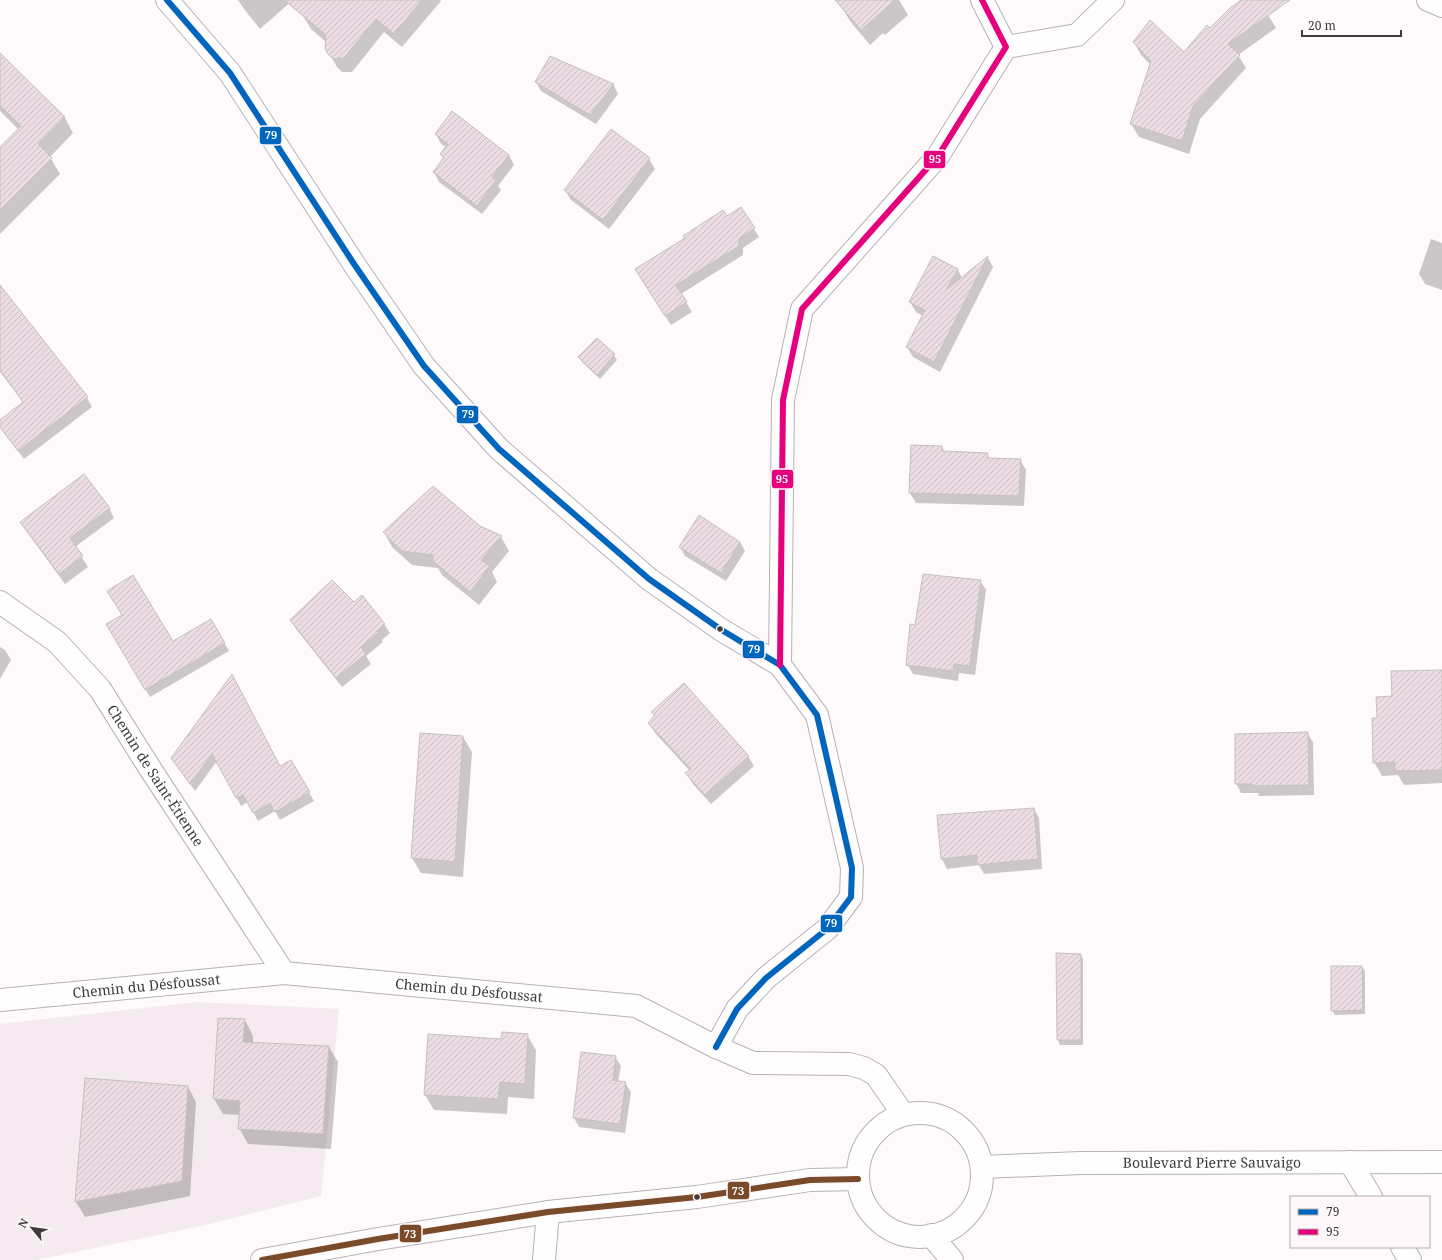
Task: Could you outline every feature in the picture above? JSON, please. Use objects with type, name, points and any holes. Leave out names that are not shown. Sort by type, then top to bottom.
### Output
[{"type":"street","points":[[167,0],[230,72],[354,264],[424,366],[499,448],[649,579],[720,629],[780,665],[817,715],[852,868],[850,897],[826,929],[766,978],[737,1009],[716,1047]]},
{"type":"street","points":[[982,0],[1006,48]]},
{"type":"street","points":[[780,665],[784,400],[802,310],[938,156],[1006,48],[1077,35],[1113,0]]},
{"type":"street","points":[[1428,0],[1442,6]]},
{"type":"street","name":"Chemin de Saint-Étienne","points":[[0,602],[57,642],[100,689],[151,770],[284,973]]},
{"type":"street","name":"Chemin du Désfoussat","points":[[0,1000],[284,973],[636,1006],[716,1047],[753,1063],[849,1064],[864,1068],[876,1075],[902,1114]]},
{"type":"street","points":[[924,1112],[945,1117],[963,1129],[976,1146],[982,1167],[981,1187],[974,1205],[962,1221],[945,1232],[926,1237],[906,1236],[888,1229],[873,1216],[862,1199],[858,1180],[859,1158],[868,1139],[883,1124],[902,1114],[924,1112]]},
{"type":"street","points":[[1350,1162],[1370,1196]]},
{"type":"street","name":"Boulevard Pierre Sauvaigo","points":[[982,1167],[1089,1163],[1442,1162]]},
{"type":"street","points":[[262,1260],[378,1239],[548,1212],[697,1196],[810,1180],[858,1180]]},
{"type":"street","points":[[544,1260],[548,1212]]},
{"type":"street","points":[[930,1236],[952,1260]]},
{"type":"street","points":[[1403,1248],[1410,1260]]},
{"type":"shaded area","points":[[198,1002],[339,1009],[321,1196],[201,1226],[36,1260],[0,1260],[0,1024]]},
{"type":"building","points":[[284,0],[422,0],[394,34],[376,19],[344,58],[333,59],[327,53],[325,48],[326,35]]},
{"type":"building","points":[[835,0],[895,0],[861,30]]},
{"type":"building","points":[[1241,0],[1290,0],[1228,44],[1240,55],[1193,106],[1182,141],[1130,124],[1151,61],[1133,42],[1150,20],[1184,52],[1207,25],[1210,28],[1230,8]]},
{"type":"building","points":[[0,53],[65,117],[38,144],[52,158],[0,210],[0,147],[21,126],[0,105]]},
{"type":"building","points":[[550,56],[614,84],[590,115],[535,82]]},
{"type":"building","points":[[452,111],[509,155],[492,177],[496,180],[477,206],[433,172],[444,157],[440,154],[448,144],[435,134]]},
{"type":"building","points":[[611,129],[650,158],[603,220],[564,190]]},
{"type":"building","points":[[741,207],[755,228],[739,239],[739,246],[676,285],[687,302],[665,316],[635,269],[685,238],[683,236],[723,210],[727,216]]},
{"type":"building","points":[[933,256],[958,269],[946,290],[988,256],[934,362],[906,347],[925,310],[909,302]]},
{"type":"building","points":[[0,285],[88,397],[18,451],[0,427],[0,420],[23,402],[0,370]]},
{"type":"building","points":[[597,338],[615,354],[597,375],[578,357]]},
{"type":"building","points":[[911,445],[942,446],[942,451],[988,453],[987,458],[1021,459],[1019,496],[909,493]]},
{"type":"building","points":[[84,474],[110,508],[70,538],[83,556],[59,574],[20,522]]},
{"type":"building","points":[[433,486],[480,526],[502,536],[481,560],[490,566],[470,592],[433,561],[433,555],[402,551],[383,532]]},
{"type":"building","points":[[699,515],[740,542],[721,573],[679,547]]},
{"type":"building","points":[[923,574],[981,580],[970,666],[954,664],[953,671],[906,665],[910,624],[915,625]]},
{"type":"building","points":[[133,575],[173,641],[211,619],[225,643],[145,690],[106,624],[122,615],[107,591]]},
{"type":"building","points":[[332,580],[354,602],[362,595],[385,624],[377,631],[379,632],[361,647],[366,654],[336,678],[290,620]]},
{"type":"building","points":[[1442,670],[1442,770],[1395,771],[1395,762],[1373,763],[1372,718],[1377,718],[1376,697],[1392,696],[1391,671]]},
{"type":"building","points":[[232,674],[280,766],[291,760],[310,792],[275,812],[270,803],[253,813],[243,795],[236,798],[212,754],[190,784],[171,758]]},
{"type":"building","points":[[684,683],[749,756],[705,795],[685,773],[691,769],[648,723],[655,715],[651,712]]},
{"type":"building","points":[[1308,732],[1309,785],[1253,786],[1252,784],[1235,784],[1235,734]]},
{"type":"building","points":[[420,733],[463,736],[455,862],[411,858]]},
{"type":"building","points":[[1034,808],[1038,859],[977,865],[977,855],[941,859],[937,815]]},
{"type":"building","points":[[1056,953],[1081,954],[1081,1040],[1057,1040]]},
{"type":"building","points":[[1331,966],[1362,966],[1363,1010],[1331,1011]]},
{"type":"building","points":[[218,1018],[245,1019],[243,1042],[329,1046],[323,1134],[238,1129],[240,1101],[213,1099]]},
{"type":"building","points":[[502,1032],[528,1034],[525,1084],[500,1082],[498,1099],[424,1095],[428,1034],[501,1039]]},
{"type":"building","points":[[581,1052],[616,1056],[613,1080],[626,1082],[620,1124],[573,1118]]},
{"type":"building","points":[[85,1078],[188,1086],[182,1181],[75,1202]]},
{"type":"transit line","name":"79","points":[[167,0],[230,73],[354,264],[424,366],[499,449],[649,579],[720,629],[780,665],[817,715],[852,868],[851,897],[827,929],[766,978],[737,1009],[716,1047]]},
{"type":"transit line","name":"95","points":[[780,665],[783,400],[802,309],[938,156],[1006,47],[982,0]]},
{"type":"transit line","name":"73","points":[[262,1260],[378,1239],[548,1212],[697,1197],[810,1180],[858,1179]]}]
